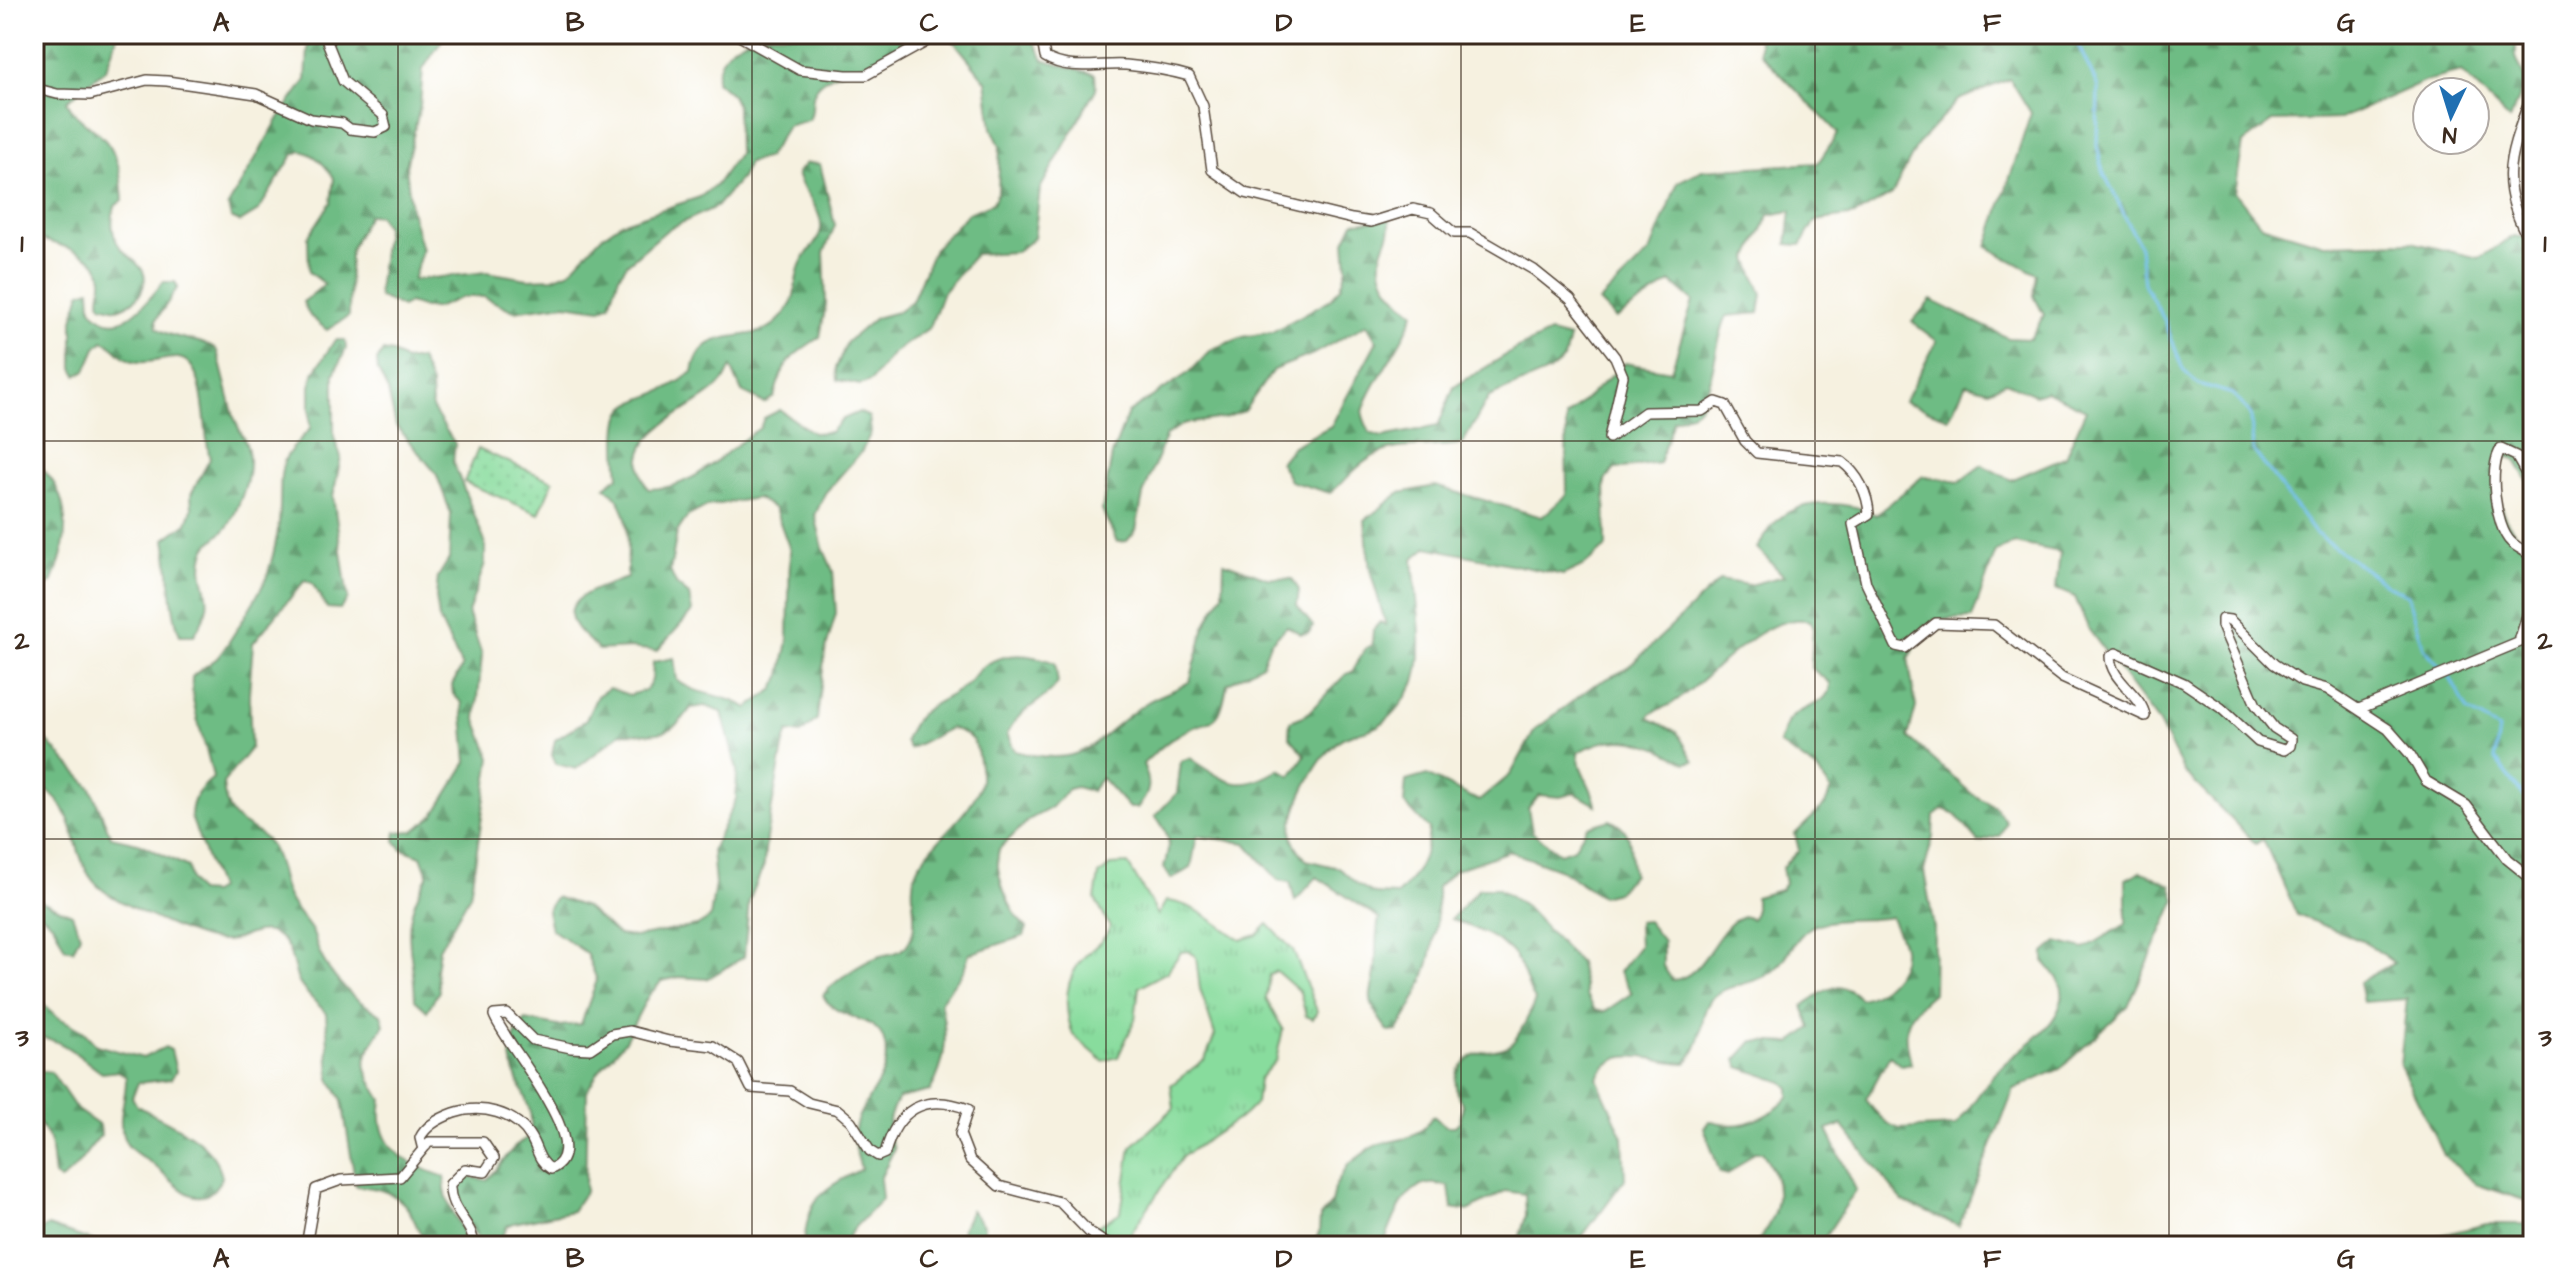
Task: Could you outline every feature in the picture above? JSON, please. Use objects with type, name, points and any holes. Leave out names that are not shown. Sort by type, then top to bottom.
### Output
[{"type":"street","points":[[34,88],[45,93],[90,95],[147,80],[167,81],[256,94],[311,119],[342,123],[350,129],[375,132],[386,127],[383,115],[343,81],[324,34]]},
{"type":"street","points":[[736,34],[800,70],[846,75],[866,75],[924,43],[933,34]]},
{"type":"street","points":[[1041,34],[1045,57],[1054,62],[1102,67],[1122,64],[1189,76],[1203,106],[1212,170],[1245,193],[1371,222],[1400,210],[1431,213],[1454,233],[1470,233],[1534,270],[1570,299],[1615,357],[1623,376],[1609,438],[1645,412],[1702,411],[1716,402],[1725,405],[1750,448],[1757,453],[1842,462],[1852,469],[1868,501],[1869,514],[1853,524],[1858,560],[1896,646],[1905,648],[1936,623],[1994,625],[2062,678],[2145,716],[2142,705],[2110,665],[2110,656],[2116,653],[2184,683],[2221,708],[2258,742],[2284,750],[2290,746],[2291,739],[2265,718],[2243,679],[2222,626],[2222,619],[2230,620],[2274,664],[2302,682],[2327,689],[2388,729],[2410,754],[2426,781],[2466,805],[2507,859],[2533,880]]},
{"type":"street","points":[[2530,34],[2533,65]]},
{"type":"street","points":[[2533,91],[2509,158],[2510,193],[2516,218],[2533,248]]},
{"type":"street","points":[[2533,486],[2516,456],[2501,449],[2496,455],[2495,493],[2499,521],[2510,542],[2533,557]]},
{"type":"street","points":[[2529,642],[2520,638],[2533,597]]},
{"type":"street","points":[[2359,709],[2435,676],[2529,642]]},
{"type":"street","points":[[426,1146],[422,1146],[420,1138],[435,1121],[465,1110],[487,1109],[509,1117],[527,1132],[538,1156],[551,1169],[559,1166],[563,1158],[564,1140],[557,1118],[494,1015],[507,1014],[533,1040],[571,1048],[590,1049],[612,1034],[643,1032],[669,1041],[713,1046],[738,1062],[751,1088],[790,1091],[809,1103],[838,1110],[851,1121],[870,1151],[878,1156],[885,1153],[896,1124],[908,1111],[930,1104],[955,1104],[968,1109],[960,1134],[970,1160],[999,1186],[1060,1202],[1090,1233],[1110,1246]]},
{"type":"street","points":[[306,1246],[316,1189],[341,1180],[400,1177],[426,1146],[437,1140],[483,1142],[494,1158],[485,1172],[465,1169],[450,1184],[452,1204],[471,1231],[473,1246]]},
{"type":"green space","points":[[34,34],[118,34],[106,69],[67,101],[77,116],[106,141],[120,172],[123,200],[115,206],[113,230],[118,244],[142,270],[145,282],[135,300],[117,309],[101,305],[102,279],[100,269],[94,262],[75,250],[34,237]]},
{"type":"green space","points":[[309,34],[446,34],[423,69],[420,106],[406,166],[411,210],[422,250],[413,280],[487,272],[528,279],[553,278],[570,271],[601,237],[621,223],[700,197],[716,185],[738,154],[737,107],[732,95],[716,81],[725,55],[745,40],[763,34],[922,34],[899,52],[841,71],[819,85],[814,93],[809,120],[787,126],[768,157],[748,163],[741,178],[716,207],[668,229],[627,264],[619,276],[610,304],[601,309],[565,304],[514,311],[484,297],[462,297],[436,308],[409,303],[402,307],[379,297],[386,227],[378,215],[368,215],[350,251],[349,316],[327,330],[310,316],[303,302],[325,284],[309,272],[308,237],[331,202],[334,178],[327,169],[316,157],[301,151],[293,155],[258,211],[240,222],[231,218],[228,206],[279,118],[306,80]]},
{"type":"green space","points":[[948,34],[1030,34],[1044,60],[1095,74],[1096,89],[1040,189],[1034,238],[1016,252],[975,254],[943,292],[930,327],[892,354],[871,381],[860,385],[837,380],[836,368],[847,342],[875,318],[897,312],[912,301],[934,249],[968,213],[993,203],[998,191],[1000,146],[992,128],[986,81]]},
{"type":"green space","points":[[1758,34],[2516,34],[2516,57],[2525,80],[2510,120],[2491,101],[2491,76],[2465,76],[2461,72],[2445,76],[2411,76],[2411,88],[2340,119],[2273,121],[2243,143],[2235,192],[2261,225],[2324,244],[2411,242],[2479,258],[2514,236],[2533,238],[2533,489],[2515,459],[2505,456],[2498,482],[2506,519],[2533,546],[2533,614],[2530,621],[2533,632],[2533,1203],[2476,1184],[2444,1155],[2400,1065],[2407,999],[2363,1002],[2359,982],[2394,963],[2367,943],[2297,915],[2263,839],[2256,844],[2184,772],[2159,723],[2089,630],[2075,597],[2056,589],[2060,552],[2015,543],[1996,551],[1972,618],[1934,620],[1908,658],[1916,707],[1908,737],[1972,794],[1995,807],[2006,822],[2000,836],[1979,842],[1954,813],[1944,809],[1934,815],[1933,837],[1924,871],[1934,928],[1933,993],[1916,1009],[1908,1024],[1911,1064],[1902,1066],[1890,1055],[1866,1099],[1869,1104],[1885,1121],[1900,1129],[1955,1126],[1995,1074],[2053,1020],[2062,999],[2062,988],[2044,961],[2044,953],[2057,942],[2084,949],[2126,924],[2126,879],[2141,871],[2171,885],[2176,900],[2128,1006],[2060,1069],[2014,1089],[1959,1226],[1903,1202],[1842,1125],[1827,1130],[1856,1190],[1819,1246],[1754,1246],[1769,1223],[1777,1200],[1775,1176],[1770,1164],[1762,1152],[1754,1152],[1728,1175],[1720,1173],[1704,1127],[1710,1121],[1730,1125],[1755,1120],[1789,1097],[1789,1088],[1783,1082],[1739,1067],[1736,1060],[1753,1041],[1791,1043],[1811,1028],[1803,1006],[1825,991],[1839,987],[1853,992],[1860,999],[1883,988],[1896,974],[1903,957],[1902,944],[1891,917],[1830,922],[1805,931],[1770,973],[1755,981],[1731,987],[1710,1001],[1697,1045],[1686,1063],[1636,1056],[1614,1060],[1605,1067],[1597,1079],[1623,1137],[1625,1179],[1575,1246],[1517,1246],[1526,1215],[1525,1194],[1505,1191],[1468,1211],[1452,1208],[1449,1187],[1435,1184],[1413,1190],[1405,1199],[1383,1246],[1312,1246],[1319,1233],[1320,1217],[1331,1204],[1334,1188],[1348,1165],[1375,1145],[1407,1138],[1423,1129],[1433,1116],[1446,1126],[1455,1126],[1460,1121],[1463,1105],[1456,1085],[1461,1066],[1476,1054],[1510,1045],[1528,1017],[1535,1000],[1515,956],[1490,936],[1451,919],[1479,888],[1497,888],[1526,907],[1579,963],[1586,995],[1595,1010],[1604,1012],[1632,993],[1619,972],[1639,946],[1638,922],[1647,921],[1663,941],[1663,966],[1672,980],[1693,971],[1733,922],[1743,916],[1751,919],[1755,913],[1755,897],[1780,890],[1785,884],[1782,867],[1799,850],[1795,834],[1825,805],[1831,790],[1816,769],[1779,744],[1789,720],[1821,700],[1829,690],[1830,683],[1811,668],[1813,629],[1810,621],[1792,620],[1774,626],[1738,649],[1688,692],[1653,712],[1648,718],[1677,732],[1694,761],[1686,763],[1647,744],[1606,741],[1578,753],[1596,805],[1575,793],[1560,797],[1539,795],[1528,808],[1532,832],[1560,853],[1574,848],[1587,827],[1610,820],[1619,825],[1630,842],[1633,874],[1617,892],[1601,896],[1561,870],[1509,851],[1455,870],[1437,887],[1436,926],[1429,962],[1416,997],[1397,1031],[1389,1032],[1371,1001],[1379,918],[1317,877],[1295,901],[1290,882],[1278,880],[1246,843],[1197,836],[1191,868],[1171,879],[1164,867],[1168,852],[1167,834],[1155,816],[1177,793],[1181,761],[1190,758],[1214,774],[1234,782],[1254,782],[1280,769],[1291,776],[1305,755],[1289,736],[1290,721],[1306,715],[1346,674],[1352,672],[1365,649],[1372,645],[1373,630],[1380,622],[1386,625],[1370,570],[1365,520],[1400,493],[1435,486],[1542,517],[1567,495],[1566,417],[1625,363],[1671,371],[1693,301],[1671,282],[1616,319],[1599,302],[1650,252],[1678,182],[1702,170],[1818,163],[1838,133],[1760,53]],"holes":[[[2010,79],[2031,113],[1987,247],[2037,274],[2034,296],[2044,315],[2030,339],[2008,338],[1931,300],[1912,322],[1937,341],[1904,402],[1949,418],[1966,384],[1989,390],[2006,382],[2035,395],[2046,391],[2086,410],[2065,457],[2011,480],[1982,465],[1959,482],[1923,476],[1876,515],[1853,507],[1827,504],[1801,507],[1790,512],[1774,524],[1757,548],[1784,576],[1749,585],[1720,580],[1627,669],[1594,685],[1535,730],[1511,774],[1479,801],[1427,775],[1406,781],[1404,803],[1429,829],[1420,865],[1397,895],[1375,894],[1357,884],[1339,868],[1306,860],[1293,840],[1292,828],[1305,787],[1329,750],[1340,739],[1378,726],[1390,717],[1413,686],[1420,658],[1413,559],[1427,547],[1563,575],[1585,565],[1606,547],[1605,480],[1615,469],[1659,463],[1673,420],[1697,409],[1707,392],[1727,316],[1759,313],[1762,294],[1748,259],[1769,215],[1791,211],[1787,244],[1801,245],[1815,221],[1855,215],[1892,194],[1918,144],[1958,100]]]},
{"type":"green space","points":[[806,163],[820,164],[835,225],[824,253],[826,304],[820,337],[789,361],[774,397],[764,403],[742,392],[731,367],[710,394],[649,438],[641,453],[640,469],[648,489],[680,483],[708,468],[760,428],[764,418],[780,410],[813,433],[830,432],[843,419],[859,412],[869,417],[871,432],[862,451],[825,493],[815,515],[823,548],[833,571],[836,613],[825,652],[817,719],[801,734],[788,732],[784,743],[764,865],[749,901],[744,957],[707,979],[679,977],[662,981],[648,996],[624,1042],[598,1072],[587,1091],[585,1192],[572,1211],[514,1223],[507,1226],[498,1246],[482,1246],[461,1211],[456,1193],[464,1176],[486,1180],[515,1147],[529,1137],[529,1107],[513,1066],[511,1051],[515,1036],[526,1020],[558,1026],[581,1024],[597,980],[586,953],[551,929],[547,911],[555,897],[585,907],[618,935],[635,937],[697,926],[710,918],[715,884],[712,850],[736,799],[737,770],[722,712],[705,706],[691,708],[668,730],[653,734],[621,733],[576,769],[556,764],[552,755],[555,740],[586,720],[597,696],[609,688],[629,695],[646,690],[652,680],[653,662],[674,658],[677,680],[748,708],[774,689],[781,675],[788,641],[790,550],[775,509],[757,498],[707,506],[688,516],[677,532],[670,571],[676,584],[689,595],[692,612],[657,651],[631,648],[598,650],[578,630],[571,616],[578,600],[597,588],[627,578],[625,516],[615,495],[605,487],[619,476],[617,445],[622,412],[630,404],[672,386],[693,372],[698,356],[706,346],[716,340],[766,329],[777,322],[791,305],[799,269],[821,229],[819,214],[797,173]]},
{"type":"green space","points":[[1390,219],[1381,259],[1383,277],[1393,293],[1414,312],[1365,406],[1363,415],[1370,433],[1382,437],[1438,426],[1454,387],[1516,349],[1550,333],[1569,338],[1564,359],[1548,372],[1489,397],[1463,443],[1401,448],[1380,453],[1330,493],[1290,481],[1280,462],[1293,446],[1331,426],[1377,341],[1367,324],[1313,354],[1273,370],[1244,411],[1224,418],[1183,424],[1166,435],[1143,495],[1136,530],[1127,541],[1117,542],[1102,510],[1112,455],[1128,413],[1190,372],[1212,349],[1243,337],[1272,332],[1331,299],[1341,287],[1347,268],[1345,241],[1354,222]]},
{"type":"green space","points":[[163,282],[175,282],[178,287],[156,320],[157,328],[203,343],[217,351],[249,460],[245,487],[235,513],[204,554],[202,565],[207,609],[194,635],[180,635],[172,601],[165,539],[187,523],[192,509],[191,494],[210,459],[203,400],[195,372],[188,362],[178,358],[134,361],[103,341],[96,348],[86,371],[77,375],[73,368],[73,320],[81,292],[90,289],[91,308],[101,318],[111,322],[121,321],[140,309]]},
{"type":"green space","points":[[335,340],[345,340],[346,349],[334,374],[334,437],[341,457],[333,496],[348,599],[340,609],[327,608],[312,583],[305,580],[253,643],[249,693],[251,748],[223,783],[225,799],[235,818],[258,833],[272,848],[287,896],[312,931],[329,970],[352,995],[381,1014],[384,1025],[365,1061],[369,1077],[382,1100],[383,1130],[388,1142],[405,1159],[445,1177],[447,1197],[461,1229],[463,1246],[440,1247],[427,1241],[405,1205],[394,1196],[356,1186],[342,1100],[330,1079],[326,1013],[300,985],[284,942],[267,932],[228,941],[195,935],[104,891],[84,865],[69,819],[61,805],[34,783],[34,727],[91,788],[111,837],[138,843],[188,867],[190,880],[198,892],[211,893],[218,889],[191,817],[197,795],[213,778],[196,715],[192,677],[221,653],[265,580],[278,532],[283,463],[310,429],[310,386],[315,371]]},
{"type":"green space","points":[[383,351],[405,361],[420,359],[431,384],[432,408],[455,444],[453,462],[485,542],[485,563],[468,613],[482,655],[476,719],[491,758],[470,895],[439,949],[436,970],[439,991],[427,1011],[415,1000],[409,938],[412,910],[428,875],[421,856],[402,849],[395,841],[396,832],[414,831],[434,815],[467,762],[462,703],[453,694],[452,685],[462,667],[439,619],[436,597],[438,577],[449,559],[451,514],[436,473],[396,426],[388,391],[378,371],[377,361]]},
{"type":"green space","points":[[478,449],[553,481],[539,514],[464,482]]},
{"type":"green space","points":[[34,462],[56,487],[62,502],[65,534],[52,583],[34,592]]},
{"type":"green space","points":[[1224,562],[1267,578],[1292,579],[1299,590],[1297,606],[1313,626],[1309,633],[1301,634],[1287,626],[1270,643],[1262,664],[1227,684],[1217,717],[1174,737],[1143,764],[1148,788],[1137,808],[1129,808],[1102,778],[1091,791],[1076,787],[1068,789],[1051,808],[1030,819],[999,849],[1001,881],[1009,903],[1027,928],[1024,936],[969,954],[964,970],[940,1002],[945,1037],[943,1059],[930,1091],[899,1098],[892,1111],[888,1129],[894,1149],[880,1179],[882,1199],[853,1229],[843,1246],[804,1246],[809,1217],[818,1198],[861,1169],[854,1143],[855,1126],[880,1080],[886,1055],[880,1032],[864,1021],[836,1010],[823,995],[856,968],[906,946],[914,928],[913,888],[917,869],[972,802],[981,780],[975,744],[960,732],[950,728],[909,749],[905,741],[915,720],[928,708],[965,686],[992,661],[1010,656],[1037,657],[1055,663],[1058,683],[1013,724],[1007,734],[1015,751],[1059,757],[1088,748],[1146,703],[1190,681],[1205,626],[1223,593]]},
{"type":"green space","points":[[1128,864],[1158,915],[1166,901],[1176,902],[1205,916],[1241,940],[1257,935],[1268,924],[1293,950],[1317,1011],[1313,1019],[1306,1016],[1300,992],[1276,971],[1269,975],[1266,999],[1283,1029],[1276,1060],[1259,1079],[1256,1103],[1244,1115],[1182,1157],[1131,1233],[1132,1242],[1094,1228],[1121,1212],[1131,1147],[1174,1108],[1171,1085],[1205,1059],[1215,1035],[1200,989],[1196,957],[1189,951],[1181,952],[1167,972],[1139,987],[1135,1020],[1118,1057],[1103,1061],[1073,1035],[1067,1004],[1069,983],[1078,965],[1110,927],[1095,899],[1099,875],[1111,865]]},
{"type":"green space","points":[[34,898],[72,914],[80,935],[73,950],[65,948],[50,922],[34,912]]},
{"type":"green space","points":[[34,996],[56,1016],[83,1031],[96,1045],[143,1058],[165,1047],[171,1050],[176,1071],[171,1079],[138,1083],[132,1097],[137,1106],[188,1134],[210,1152],[222,1177],[214,1189],[206,1195],[189,1194],[129,1147],[121,1126],[126,1077],[119,1071],[102,1073],[62,1044],[34,1037]]},
{"type":"green space","points":[[34,1070],[51,1072],[77,1110],[100,1126],[101,1135],[66,1177],[60,1180],[54,1176],[50,1140],[34,1115]]},
{"type":"green space","points":[[971,1210],[984,1226],[984,1246],[964,1246],[962,1229]]},
{"type":"green space","points":[[2487,1224],[2533,1224],[2533,1246],[2416,1246],[2421,1240]]},
{"type":"green space","points":[[48,1226],[108,1246],[34,1246],[34,1236]]},
{"type":"waterway","points":[[2073,34],[2098,87],[2097,146],[2103,171],[2140,247],[2144,284],[2165,321],[2183,370],[2198,384],[2233,394],[2251,415],[2253,450],[2315,533],[2388,586],[2408,595],[2424,648],[2444,671]]},
{"type":"waterway","points":[[2449,676],[2468,711],[2499,729],[2495,759],[2533,808]]}]
